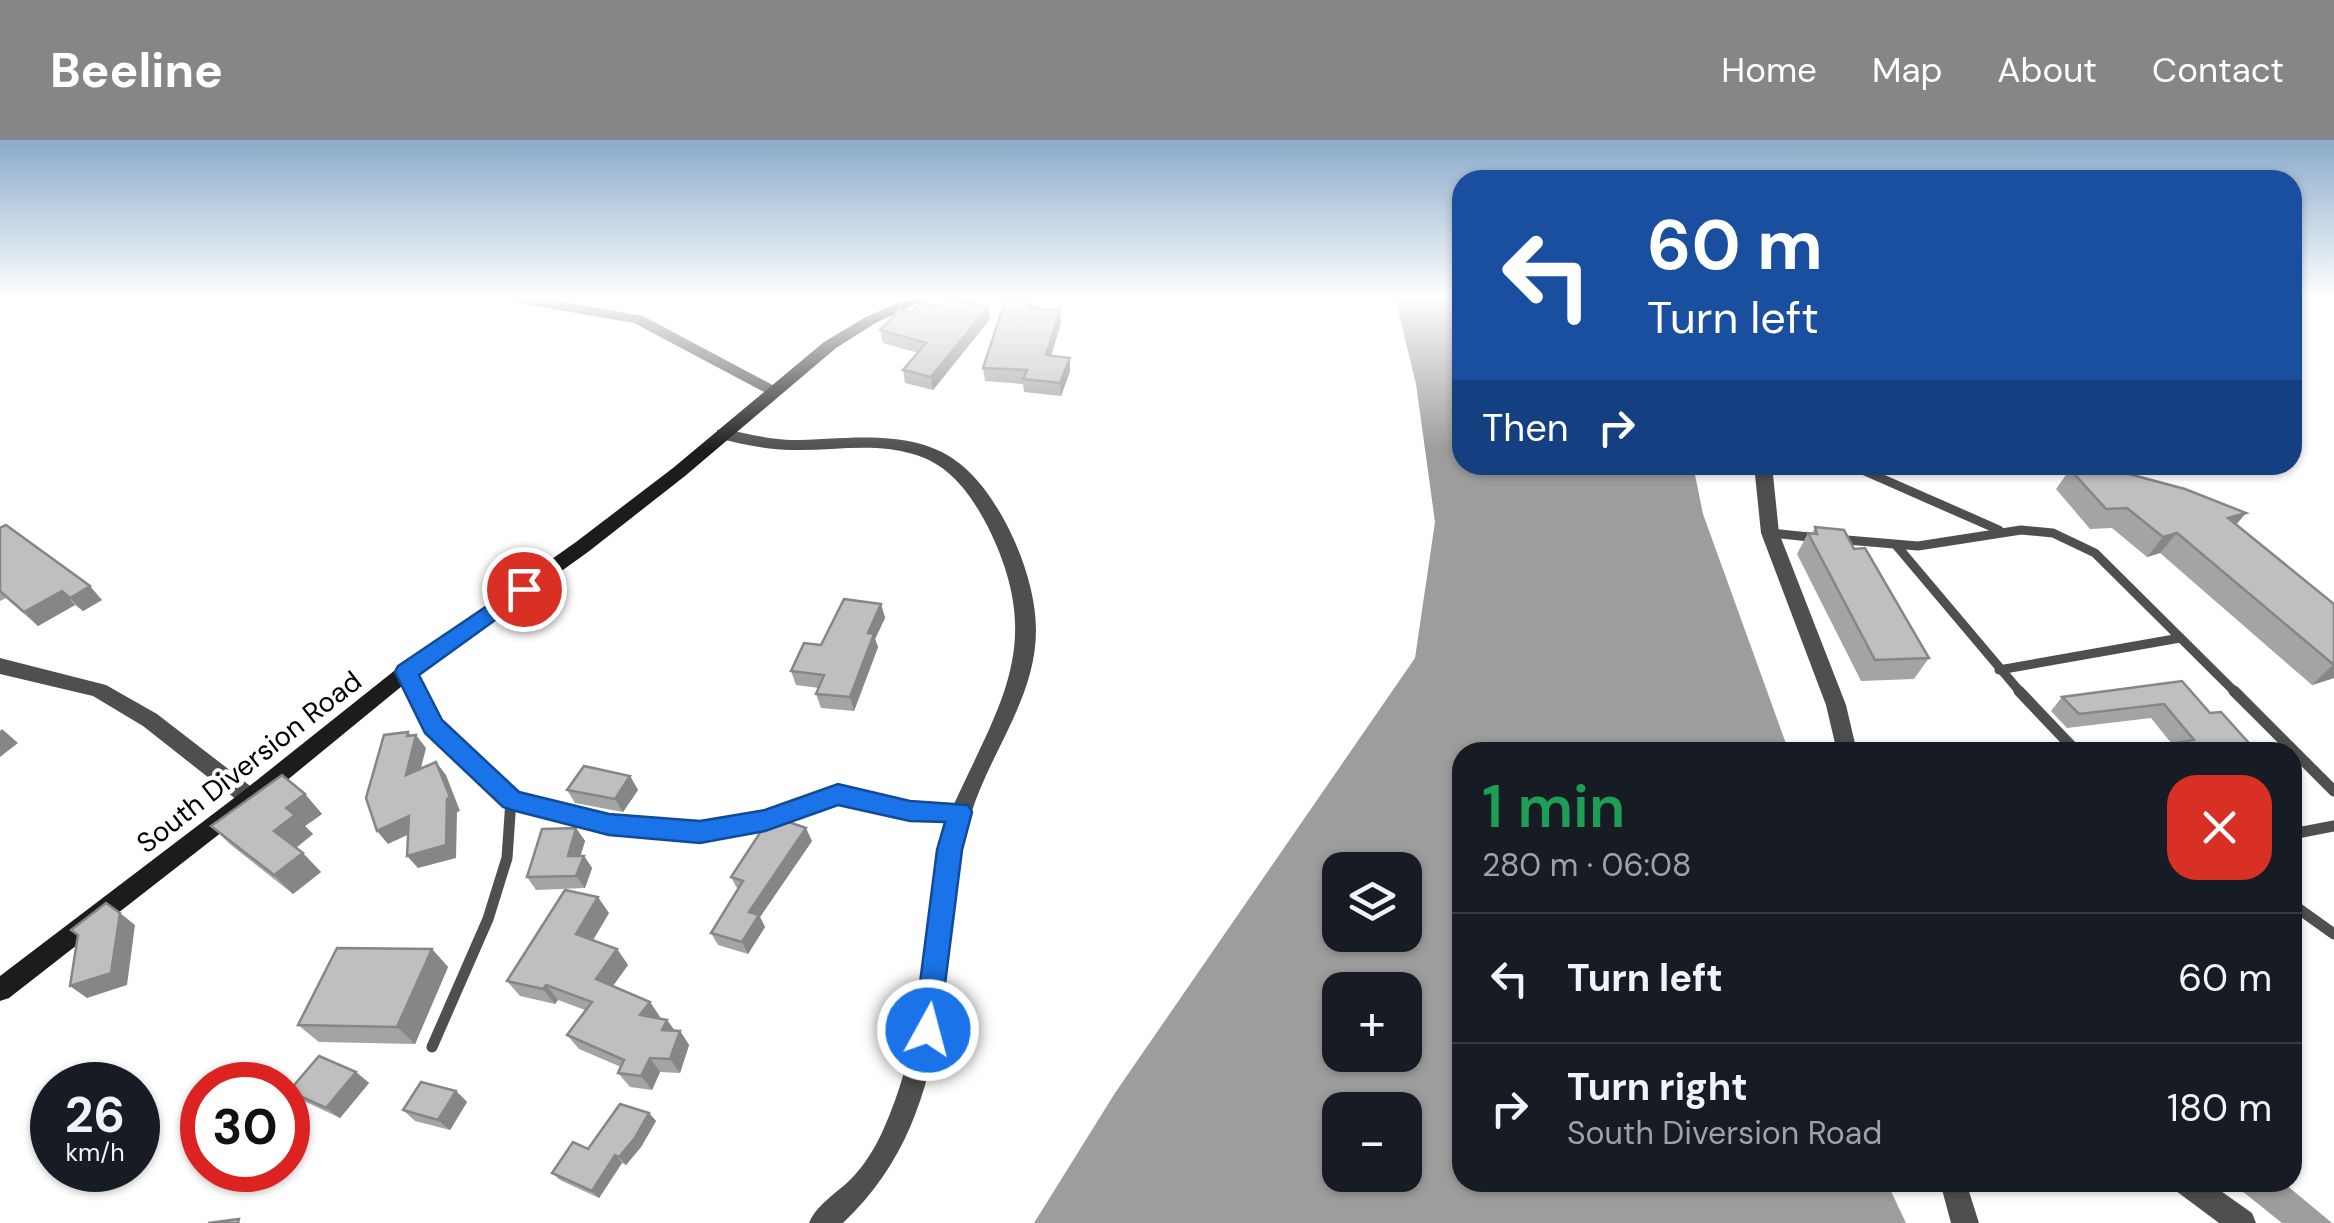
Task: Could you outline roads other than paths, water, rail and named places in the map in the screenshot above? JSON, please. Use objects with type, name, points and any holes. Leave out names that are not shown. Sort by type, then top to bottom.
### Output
[{"type":"main road","name":"South Diversion Road","points":[[0,990],[250,798],[406,672],[582,547],[830,349]]},
{"type":"street","points":[[695,349],[774,390]]},
{"type":"street","points":[[723,434],[788,446],[840,441],[916,449],[943,458],[964,473],[1007,541],[1022,582],[1029,623],[1024,668],[960,812],[950,850],[928,1030],[895,1137],[846,1207],[823,1223]]},
{"type":"street","points":[[1764,475],[1770,533],[1836,705],[1844,742]]},
{"type":"street","points":[[0,666],[98,690],[150,720],[250,798]]},
{"type":"street","points":[[406,672],[433,727],[512,800],[609,824],[700,832],[765,820],[838,794],[910,811],[960,812]]},
{"type":"street","points":[[1956,1192],[1965,1223]]},
{"type":"street","points":[[2200,1192],[2242,1223]]},
{"type":"lane","points":[[1874,475],[1998,530]]},
{"type":"lane","points":[[1770,533],[1896,545],[1947,544],[1998,530],[2047,530],[2072,539],[2095,554],[2285,742]]},
{"type":"lane","points":[[1896,545],[1999,670],[2067,742]]},
{"type":"lane","points":[[1999,670],[2180,638]]},
{"type":"lane","points":[[2302,759],[2334,791]]},
{"type":"lane","points":[[432,1047],[492,904],[507,858],[512,800]]},
{"type":"lane","points":[[2302,832],[2334,826]]},
{"type":"lane","points":[[2302,911],[2334,934]]}]
